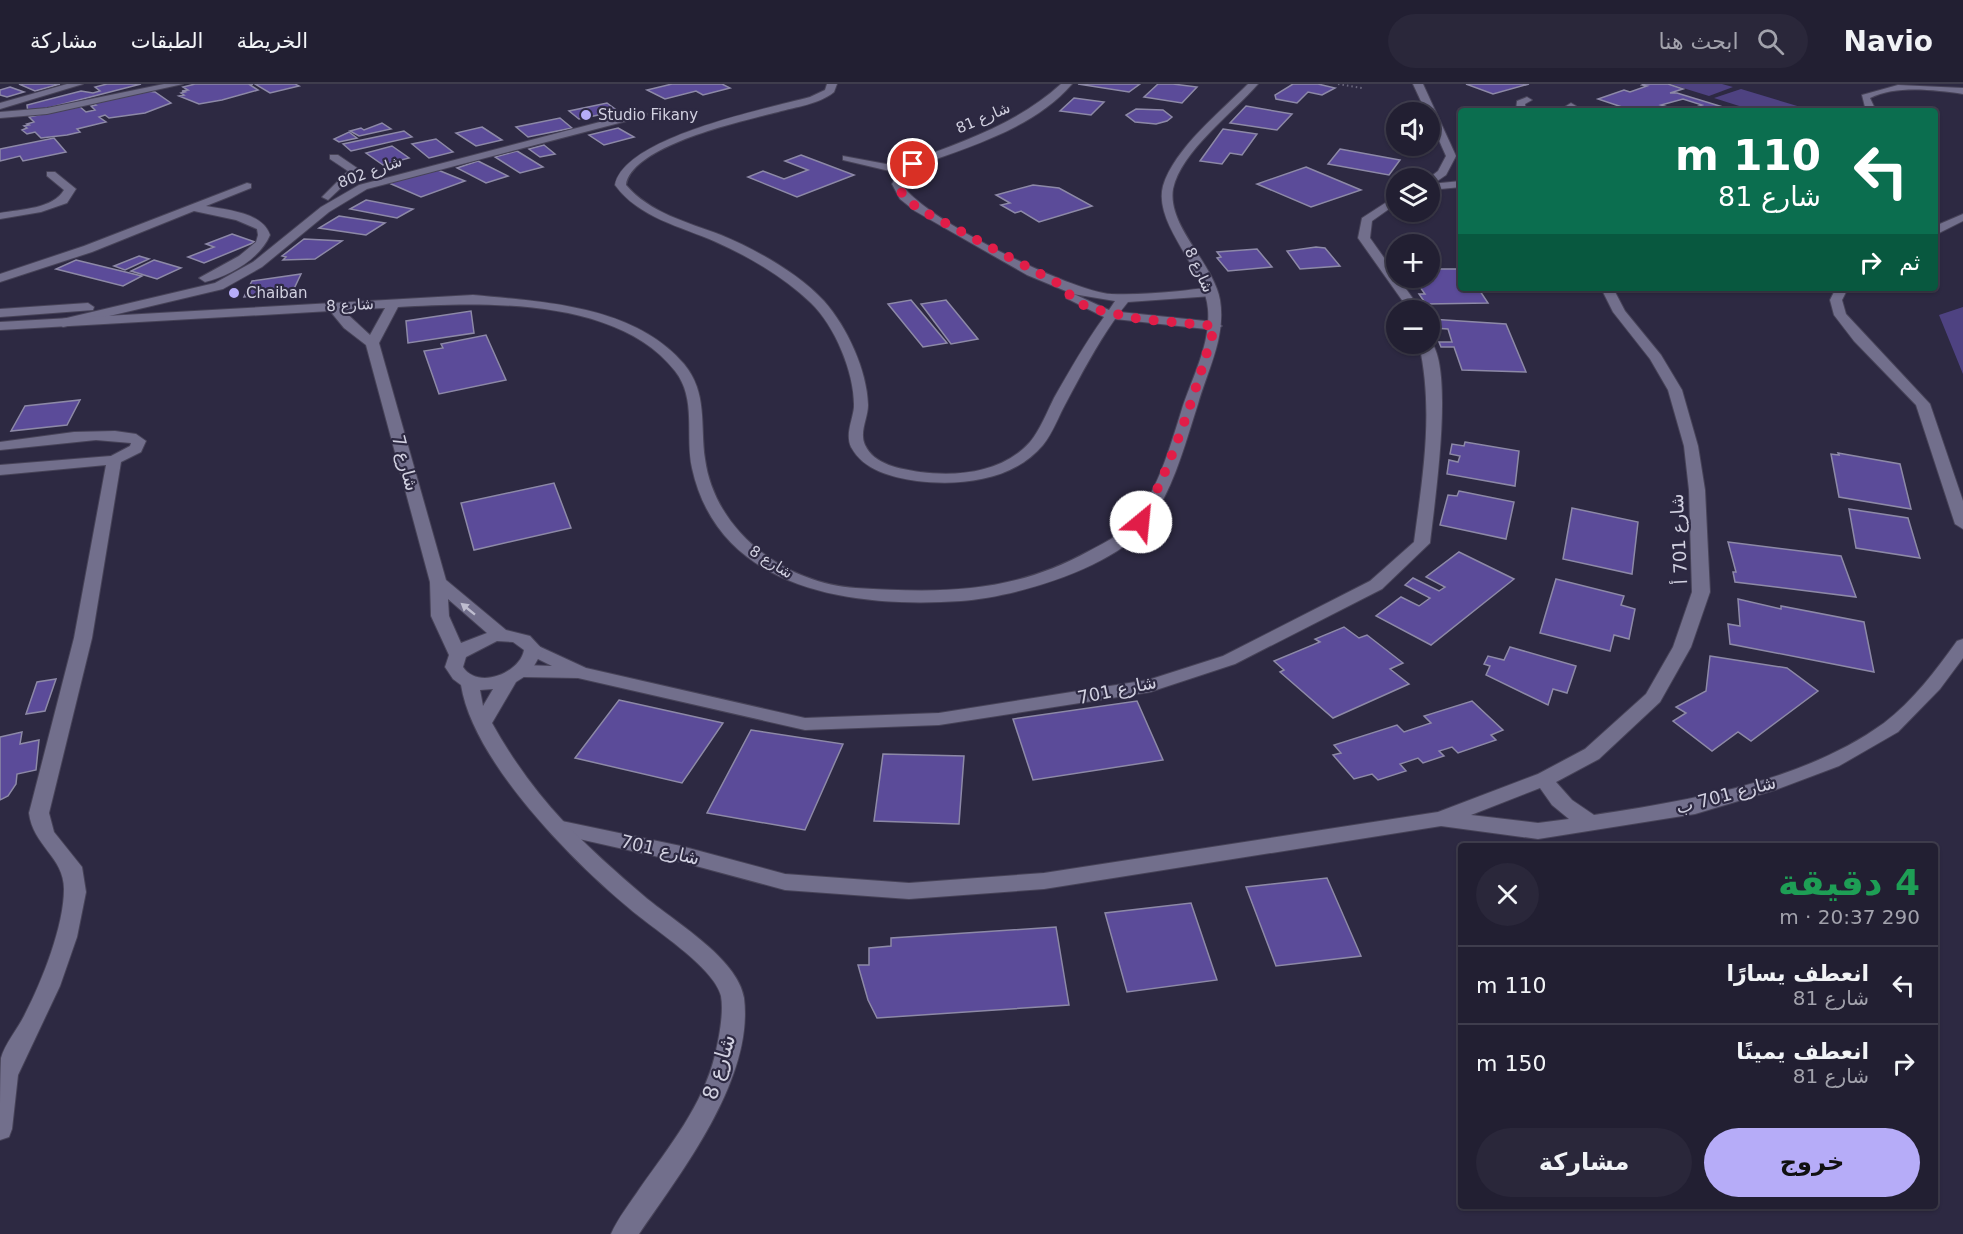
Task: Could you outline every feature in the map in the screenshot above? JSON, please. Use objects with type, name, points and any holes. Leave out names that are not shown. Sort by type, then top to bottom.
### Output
[{"type":"street","points":[[0,106],[78,84]]},
{"type":"street","points":[[0,115],[47,111],[178,84]]},
{"type":"street","points":[[832,84],[829,92],[813,99],[685,137],[655,149],[636,160],[622,173],[620,185],[635,201],[732,244],[814,298],[841,338],[856,378],[861,403],[857,445],[864,457],[878,465],[923,477],[958,479],[1006,467],[1026,455],[1038,442],[1060,398],[1124,298]]},
{"type":"street","name":"شارع 81","points":[[904,171],[930,157],[1002,130],[1044,105],[1067,84]]},
{"type":"street","name":"شارع 8","points":[[0,326],[473,299],[527,304],[610,322],[648,338],[679,366],[697,398],[698,464],[711,508],[749,552],[786,575],[830,590],[957,598],[1014,589],[1066,572],[1109,547],[1141,522],[1165,476],[1184,428],[1215,326],[1212,292],[1168,208],[1167,190],[1175,171],[1199,141],[1253,84]]},
{"type":"street","points":[[1418,84],[1451,156],[1440,175]]},
{"type":"street","points":[[1870,108],[1865,97],[1870,92],[1883,87],[1921,85],[1963,91]]},
{"type":"street","points":[[1521,108],[1520,103],[1527,100]]},
{"type":"street","name":"شارع 802","points":[[61,323],[219,286],[237,279],[344,195],[388,179],[642,114]]},
{"type":"street","points":[[317,214],[328,196],[355,170],[334,157]]},
{"type":"street","points":[[847,158],[904,171],[897,184],[904,197],[919,209],[1061,285],[1095,296],[1124,298],[1212,292]]},
{"type":"street","points":[[0,216],[41,209],[63,201],[70,189],[51,174]]},
{"type":"street","points":[[1440,187],[1458,184]]},
{"type":"street","points":[[0,278],[88,249],[247,186]]},
{"type":"street","points":[[1386,206],[1366,220],[1364,238],[1407,300]]},
{"type":"street","points":[[0,313],[88,307],[186,285],[224,271],[256,249],[264,240],[265,233],[262,227],[246,220],[192,207]]},
{"type":"street","points":[[1938,230],[1963,217]]},
{"type":"street","points":[[1061,285],[1076,302],[1111,315],[1215,326]]},
{"type":"street","name":"شارع 701 أ","points":[[1440,819],[1545,779],[1592,754],[1653,698],[1682,647],[1701,592],[1696,490],[1691,446],[1675,390],[1656,357],[1619,312],[1608,291]]},
{"type":"street","points":[[1840,291],[1836,300],[1840,315],[1887,369],[1923,404],[1963,525]]},
{"type":"street","points":[[332,306],[349,325],[372,343],[394,303]]},
{"type":"street","name":"شارع 7","points":[[372,343],[438,582],[440,616],[458,655]]},
{"type":"street","name":"شارع 701","points":[[534,650],[581,673],[805,724],[939,719],[1077,699],[1150,686],[1229,660],[1376,585],[1422,543],[1436,416],[1432,364],[1429,354]]},
{"type":"street","points":[[0,446],[125,433],[137,437],[139,441],[136,449],[114,460],[0,470]]},
{"type":"street","points":[[0,1129],[3,1084],[39,1012],[67,932],[75,890],[72,870],[66,857],[45,839],[39,828],[39,813],[83,638],[114,460]]},
{"type":"street","points":[[438,582],[501,634]]},
{"type":"street","points":[[483,723],[516,675],[532,660],[534,650],[528,641],[516,636],[501,634],[468,645],[458,655],[454,666],[458,675],[469,681],[488,684],[516,675]]},
{"type":"street","name":"شارع 701 ب","points":[[1440,819],[1538,831],[1695,807],[1768,785],[1832,761],[1891,728],[1934,685],[1963,645]]},
{"type":"street","name":"شارع 701","points":[[516,675],[581,673]]},
{"type":"street","name":"شارع 8","points":[[469,681],[473,705],[505,763],[557,827],[637,903],[682,937],[720,972],[732,996],[732,1021],[727,1056],[700,1123],[624,1234]]},
{"type":"street","points":[[1545,779],[1553,795],[1569,811],[1592,823]]},
{"type":"street","name":"شارع 701","points":[[557,827],[681,854],[785,882],[909,891],[1044,881],[1440,819]]},
{"type":"path","points":[[1338,84],[1362,87]]},
{"type":"shaded area","points":[[1670,84],[1722,84],[1733,87],[1709,96]]},
{"type":"shaded area","points":[[1741,89],[1804,108],[1746,108],[1714,98]]},
{"type":"shaded area","points":[[1963,307],[1963,374],[1939,315]]},
{"type":"building","points":[[19,84],[60,84],[35,91]]},
{"type":"building","points":[[107,84],[141,84],[28,113],[27,105],[81,91],[93,93],[100,91],[95,87]]},
{"type":"building","points":[[195,84],[253,84],[250,85],[258,90],[199,104],[179,96],[184,95],[181,93],[185,92],[182,91],[188,90],[183,87]]},
{"type":"building","points":[[255,84],[295,84],[299,86],[270,93]]},
{"type":"building","points":[[672,84],[722,84],[730,88],[703,95],[696,91],[665,99],[647,90]]},
{"type":"building","points":[[1078,84],[1140,84],[1129,92]]},
{"type":"building","points":[[1158,84],[1197,87],[1182,103],[1144,97]]},
{"type":"building","points":[[1293,84],[1318,84],[1335,88],[1322,95],[1308,92],[1297,103],[1276,99],[1275,95]]},
{"type":"building","points":[[1466,84],[1529,84],[1493,94]]},
{"type":"building","points":[[1668,84],[1683,89],[1670,93],[1677,93],[1726,108],[1694,108],[1702,105],[1683,99],[1661,105],[1671,108],[1625,108],[1598,99],[1624,90],[1630,92],[1647,86],[1642,85]]},
{"type":"building","points":[[10,87],[24,92],[7,97],[0,95],[0,90]]},
{"type":"building","points":[[147,91],[155,92],[171,103],[145,113],[109,118],[105,115],[99,117],[106,122],[77,129],[80,132],[67,135],[41,138],[35,132],[27,134],[22,130],[27,128],[24,126],[29,125],[27,124],[34,122],[29,117],[79,106],[86,112],[95,110],[91,106],[96,105],[93,103]]},
{"type":"building","points":[[1074,98],[1104,102],[1091,115],[1060,111]]},
{"type":"building","name":"Studio Fikany","points":[[607,103],[618,111],[579,119],[569,111]]},
{"type":"building","points":[[1246,106],[1292,114],[1277,130],[1230,123]]},
{"type":"building","points":[[1136,109],[1163,110],[1172,117],[1156,124],[1135,122],[1126,115]]},
{"type":"building","points":[[560,118],[572,128],[528,137],[516,127]]},
{"type":"building","points":[[382,123],[391,129],[359,136],[350,131],[361,128],[364,130]]},
{"type":"building","points":[[482,127],[502,140],[476,146],[456,133]]},
{"type":"building","points":[[618,128],[634,137],[604,145],[589,135]]},
{"type":"building","points":[[1223,129],[1257,134],[1242,155],[1230,153],[1222,164],[1200,161]]},
{"type":"building","points":[[404,131],[412,137],[351,151],[343,144]]},
{"type":"building","points":[[349,132],[357,138],[339,142],[334,139]]},
{"type":"building","points":[[54,138],[66,152],[23,161],[20,156],[0,161],[0,149]]},
{"type":"building","points":[[436,139],[453,152],[429,158],[412,144]]},
{"type":"building","points":[[544,145],[555,154],[540,157],[529,149]]},
{"type":"building","points":[[392,146],[409,158],[383,165],[366,153]]},
{"type":"building","points":[[1340,149],[1400,160],[1394,168],[1386,168],[1386,174],[1328,164]]},
{"type":"building","points":[[517,151],[543,167],[520,173],[495,157]]},
{"type":"building","points":[[801,155],[854,175],[797,197],[748,177],[763,171],[784,179],[808,170],[785,161]]},
{"type":"building","points":[[478,161],[508,176],[486,183],[457,168]]},
{"type":"building","points":[[1306,167],[1361,190],[1311,207],[1257,184]]},
{"type":"building","points":[[433,168],[465,181],[421,197],[389,183]]},
{"type":"building","points":[[1033,185],[1059,188],[1092,206],[1039,222],[1021,211],[1015,213],[1001,205],[1010,203],[996,195]]},
{"type":"building","points":[[366,200],[413,209],[397,218],[350,209]]},
{"type":"building","points":[[339,216],[385,223],[366,235],[319,228]]},
{"type":"building","points":[[232,234],[255,242],[204,263],[188,257],[214,247],[206,244]]},
{"type":"building","points":[[304,239],[342,241],[315,259],[283,260],[286,257],[282,256]]},
{"type":"building","points":[[1325,248],[1340,266],[1300,269],[1287,251]]},
{"type":"building","points":[[1257,249],[1272,267],[1228,271],[1217,258],[1221,257],[1217,252]]},
{"type":"building","points":[[139,256],[149,259],[125,270],[114,266]]},
{"type":"building","points":[[76,260],[142,276],[123,286],[56,269]]},
{"type":"building","points":[[154,260],[181,268],[157,279],[131,271]]},
{"type":"building","points":[[1440,269],[1458,269],[1458,291],[1480,291],[1488,303],[1440,304],[1440,300],[1423,300],[1419,294],[1425,294],[1421,288],[1440,288]]},
{"type":"building","points":[[301,274],[292,293],[244,297],[252,281]]},
{"type":"building","points":[[911,300],[947,343],[923,347],[888,304]]},
{"type":"building","points":[[946,300],[978,339],[951,344],[921,304]]},
{"type":"building","points":[[471,311],[474,333],[408,343],[406,321]]},
{"type":"building","points":[[1440,320],[1506,324],[1526,372],[1462,370],[1454,347],[1441,347],[1440,344],[1440,342],[1452,342],[1448,329],[1440,328]]},
{"type":"building","points":[[486,335],[506,380],[439,394],[424,351],[443,348],[441,344]]},
{"type":"building","points":[[80,400],[67,425],[11,431],[25,406]]},
{"type":"building","points":[[1465,442],[1519,451],[1515,486],[1447,474],[1449,460],[1458,462],[1460,456],[1450,454],[1452,444],[1464,446]]},
{"type":"building","points":[[1838,453],[1900,464],[1911,509],[1839,497],[1831,454],[1839,455]]},
{"type":"building","points":[[554,483],[571,528],[474,550],[461,503]]},
{"type":"building","points":[[1459,491],[1514,502],[1506,539],[1440,525],[1448,495],[1457,496]]},
{"type":"building","points":[[1572,508],[1638,522],[1632,574],[1563,559]]},
{"type":"building","points":[[1849,509],[1908,518],[1920,558],[1856,548]]},
{"type":"building","points":[[1728,542],[1841,556],[1856,597],[1735,582],[1733,572],[1736,572]]},
{"type":"building","points":[[1459,552],[1514,579],[1431,645],[1376,616],[1401,597],[1419,606],[1430,598],[1405,585],[1413,578],[1439,591],[1445,587],[1426,577]]},
{"type":"building","points":[[1556,579],[1624,596],[1621,605],[1635,609],[1629,639],[1614,635],[1610,651],[1540,633]]},
{"type":"building","points":[[1738,599],[1781,609],[1781,606],[1864,622],[1874,672],[1730,644],[1728,624],[1740,626]]},
{"type":"building","points":[[1344,627],[1359,638],[1367,635],[1403,663],[1390,669],[1409,684],[1333,718],[1280,672],[1284,670],[1274,661],[1320,642],[1315,639]]},
{"type":"building","points":[[1510,647],[1576,666],[1567,693],[1553,689],[1548,705],[1486,675],[1490,666],[1484,664],[1488,656],[1504,660]]},
{"type":"building","points":[[1710,656],[1787,668],[1818,691],[1751,741],[1738,732],[1712,751],[1673,721],[1686,713],[1676,707],[1706,691]]},
{"type":"building","points":[[56,679],[45,711],[26,714],[37,682]]},
{"type":"building","points":[[619,700],[723,723],[682,783],[575,758]]},
{"type":"building","points":[[1137,701],[1163,760],[1033,780],[1013,719]]},
{"type":"building","points":[[1472,701],[1503,730],[1491,735],[1496,740],[1458,753],[1452,747],[1439,751],[1444,756],[1423,763],[1418,758],[1400,764],[1406,771],[1378,780],[1372,774],[1354,779],[1333,755],[1341,753],[1334,745],[1397,725],[1404,732],[1431,723],[1424,716]]},
{"type":"building","points":[[751,730],[843,744],[805,830],[707,813]]},
{"type":"building","points":[[22,732],[20,744],[39,740],[36,770],[17,774],[16,784],[8,796],[0,800],[0,737]]},
{"type":"building","points":[[883,754],[964,756],[959,824],[874,821]]},
{"type":"building","points":[[1327,878],[1361,956],[1276,966],[1246,887]]},
{"type":"building","points":[[1191,903],[1217,980],[1127,992],[1105,913]]},
{"type":"building","points":[[1056,927],[1069,1005],[877,1018],[868,1000],[858,965],[869,965],[869,948],[891,946],[891,938]]},
{"type":"place","name":"Studio Fikany","points":[[586,115]]},
{"type":"place","name":"Chaiban","points":[[234,293]]},
{"type":"route","points":[[913,164],[904,171],[897,184],[904,197],[919,209],[972,239],[1061,285],[1066,294],[1076,302],[1111,315],[1215,326],[1184,428],[1165,476],[1141,522]]}]
